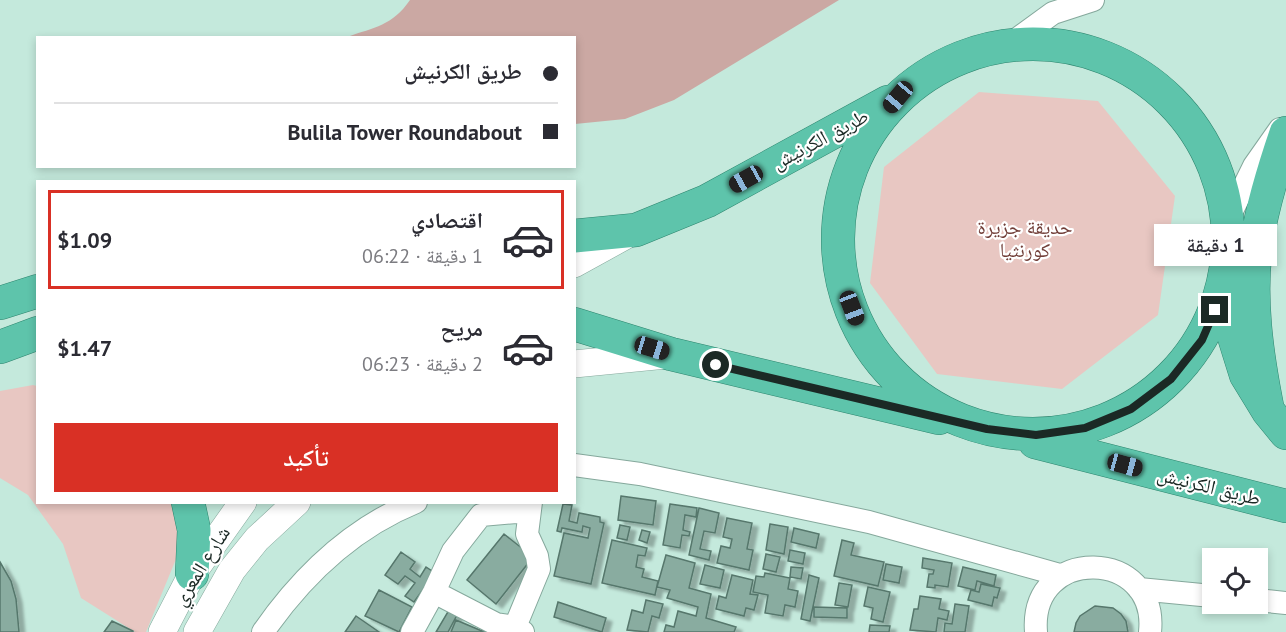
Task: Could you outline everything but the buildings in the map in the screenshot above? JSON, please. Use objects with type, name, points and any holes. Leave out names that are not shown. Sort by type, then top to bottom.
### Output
[{"type":"highway","points":[[1043,44],[1077,49],[1110,60],[1141,76],[1167,98],[1190,124],[1209,153],[1221,185],[1228,219],[1221,295],[1202,340],[1171,379],[1131,409],[1085,428],[1036,435],[987,429],[947,415],[912,392],[897,378],[882,363],[859,328],[844,289],[838,248],[840,206],[851,166],[871,129],[898,97],[931,72],[968,54],[1009,45],[1043,44]]},
{"type":"highway","name":"طريق الكرنيش","points":[[576,236],[636,230],[707,201],[898,97]]},
{"type":"highway","points":[[1277,422],[1261,377],[1253,301],[1257,242],[1271,177],[1286,133]]},
{"type":"highway","points":[[0,303],[36,292]]},
{"type":"highway","points":[[1221,295],[1246,375],[1277,422]]},
{"type":"highway","name":"طريق الكرنيش","points":[[576,325],[671,354],[987,429],[1286,506]]},
{"type":"highway","points":[[0,348],[36,334]]},
{"type":"highway","points":[[0,355],[36,358]]},
{"type":"highway","points":[[188,504],[194,530],[192,574]]},
{"type":"street","points":[[1009,45],[1053,13],[1093,0]]},
{"type":"street","points":[[1228,219],[1254,166],[1286,121]]},
{"type":"street","points":[[576,263],[636,230]]},
{"type":"street","points":[[576,364],[671,354]]},
{"type":"street","points":[[576,465],[640,474],[869,522],[1060,576]]},
{"type":"street","name":"شارع المعري","points":[[162,632],[192,574],[242,504]]},
{"type":"street","name":"شارع المعري","points":[[197,632],[232,570],[257,539],[295,504]]},
{"type":"street","points":[[263,632],[316,568],[345,542],[376,521],[412,504]]},
{"type":"street","points":[[412,632],[453,551],[478,509],[530,507],[526,534],[537,556],[539,569],[519,629],[496,624],[434,592]]},
{"type":"street","points":[[1036,632],[1035,619],[1039,601],[1049,585],[1074,569],[1089,566],[1104,567],[1117,572],[1139,589],[1150,615],[1150,632]]},
{"type":"street","points":[[1139,589],[1202,595]]},
{"type":"street","points":[[1268,601],[1286,603]]},
{"type":"green space","name":"حديقة جزيرة كورنثيا","points":[[979,92],[1098,101],[1175,196],[1158,315],[1062,389],[937,374],[870,283],[884,167]]},
{"type":"green space","points":[[36,386],[36,504],[178,504],[183,542],[146,632],[135,632],[81,598],[63,544],[28,495],[0,478],[0,391]]},
{"type":"shaded area","points":[[410,0],[839,0],[674,100],[625,119],[576,124],[576,36],[350,36],[390,20]]},
{"type":"route","points":[[716,365],[987,429],[1036,435],[1085,428],[1131,409],[1171,379],[1202,340],[1215,310]]}]
